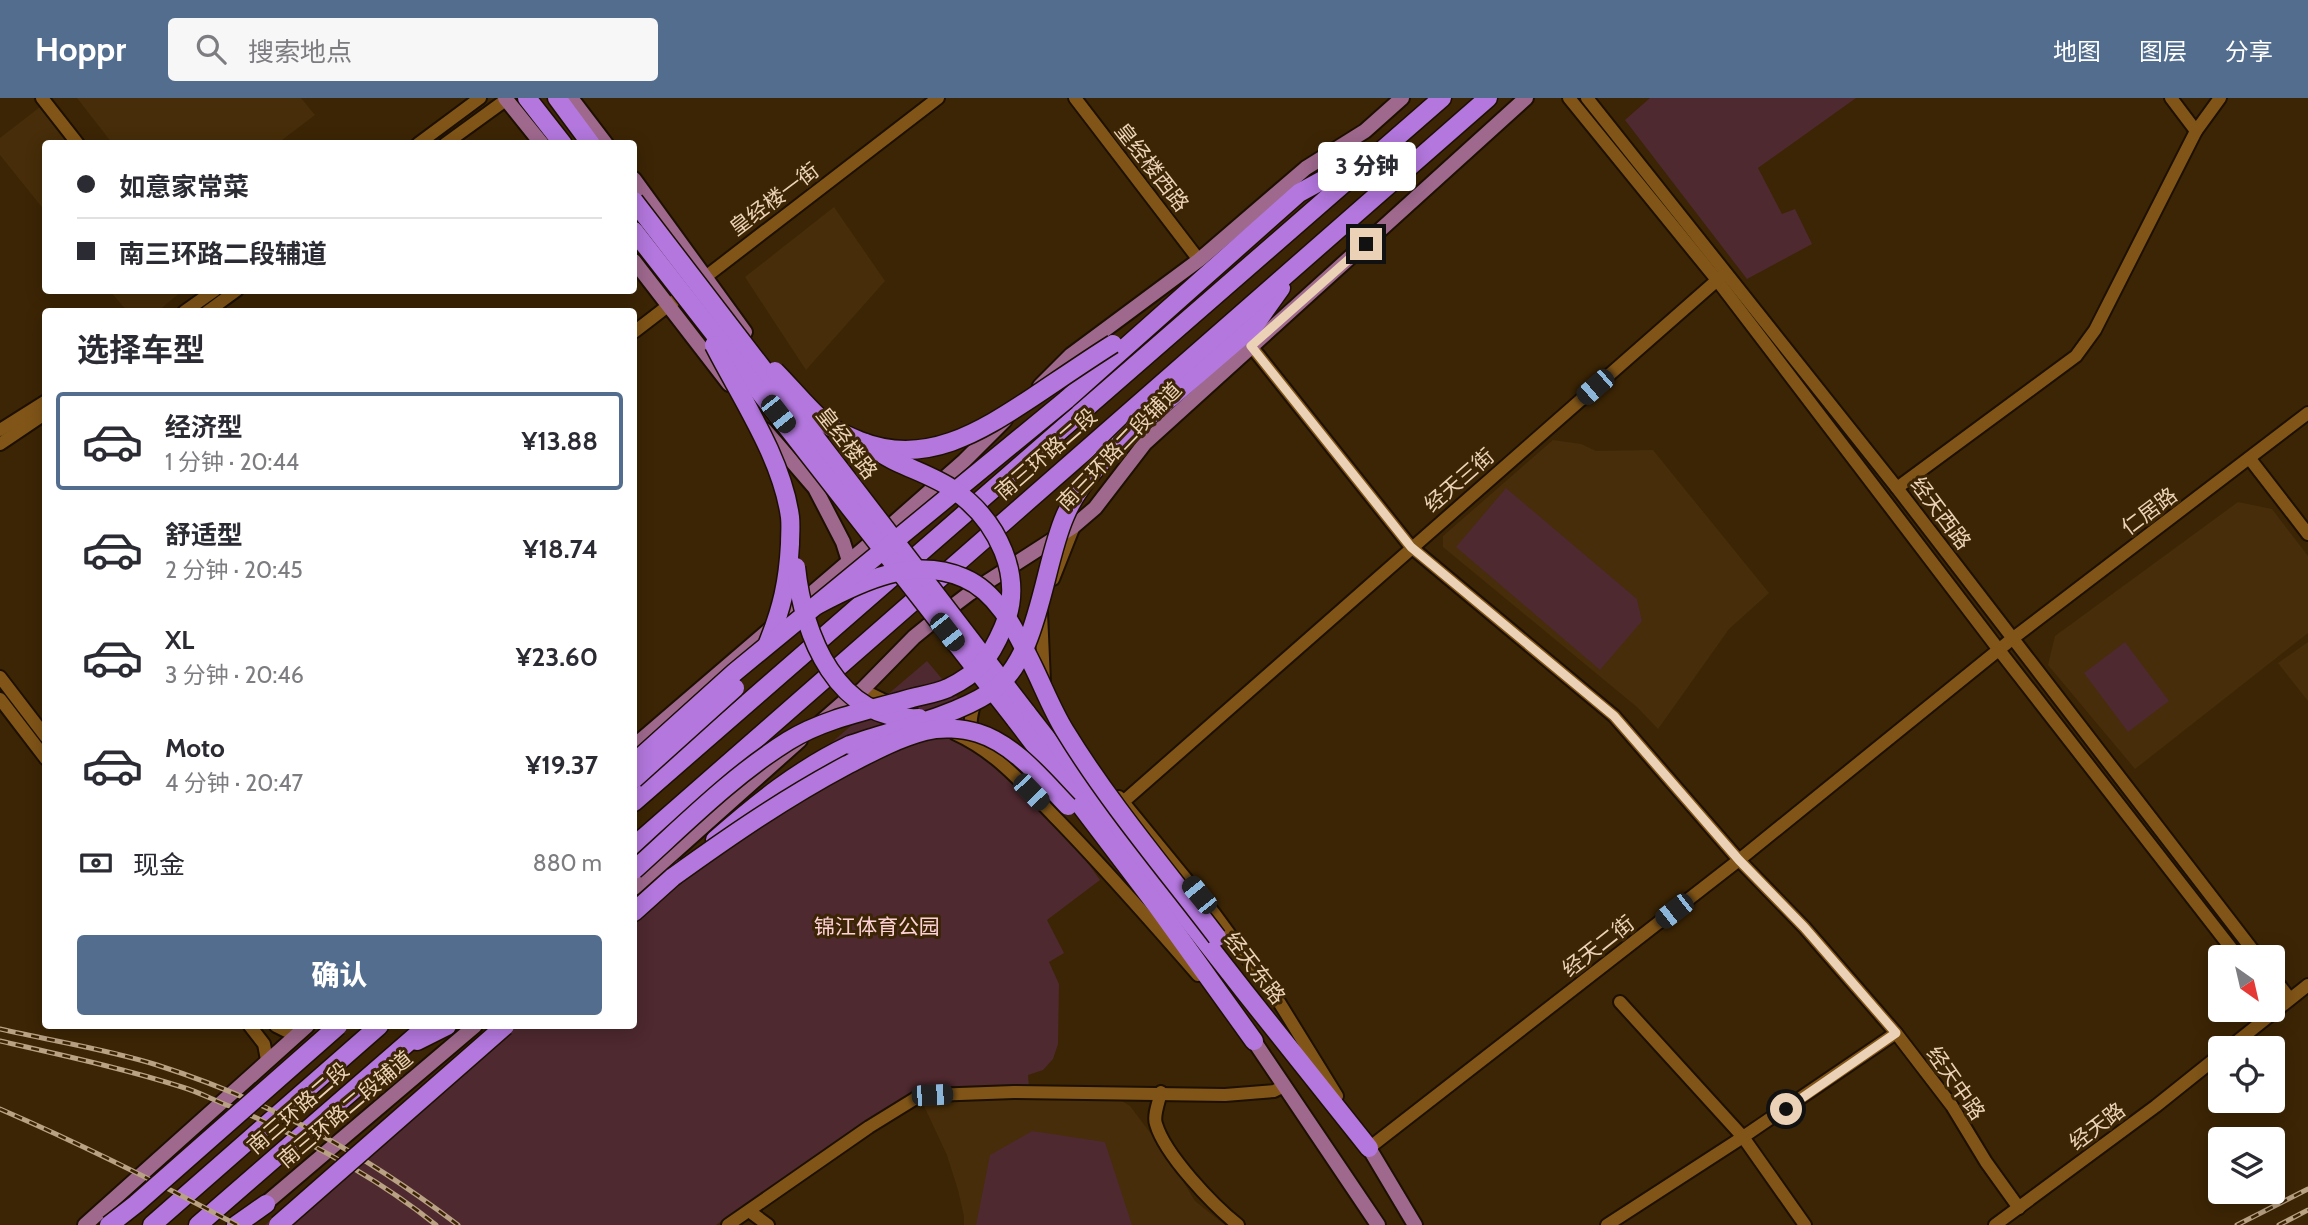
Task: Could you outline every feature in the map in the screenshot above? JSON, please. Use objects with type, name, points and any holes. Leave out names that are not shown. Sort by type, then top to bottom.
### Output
[{"type":"highway","points":[[527,98],[560,140]]},
{"type":"highway","points":[[557,98],[588,140]]},
{"type":"highway","points":[[1254,261],[1278,225],[1341,170],[1381,136],[1441,98]]},
{"type":"highway","name":"南三环路二段","points":[[637,799],[1441,98]]},
{"type":"highway","name":"南三环路二段","points":[[637,843],[1299,262],[1401,177],[1488,98]]},
{"type":"highway","points":[[637,760],[735,672],[1195,285],[1300,193],[1341,170]]},
{"type":"highway","name":"皇经楼路","points":[[637,206],[700,302],[1021,715]]},
{"type":"highway","name":"皇经楼路","points":[[637,234],[700,302]]},
{"type":"highway","points":[[637,909],[749,810],[799,772],[850,746],[958,709],[990,692],[1010,673],[1030,638],[1064,516],[1077,492],[1107,456],[1138,426],[1254,326],[1299,262]]},
{"type":"highway","points":[[700,302],[824,422],[846,436],[895,450],[932,449],[958,441],[1114,351]]},
{"type":"highway","points":[[700,302],[771,454],[785,494],[797,583],[809,631],[822,660],[857,701],[884,715],[933,717]]},
{"type":"highway","points":[[637,867],[738,779],[787,742],[812,729],[865,710],[946,689],[968,677],[991,655],[1008,617],[1012,576],[1007,558],[989,523],[970,502],[953,489],[865,443]]},
{"type":"highway","points":[[637,776],[747,676],[767,645],[781,610],[788,577],[790,520]]},
{"type":"highway","points":[[817,605],[855,585],[880,575],[901,571],[947,573],[964,577],[980,586],[1008,618],[1064,730],[1116,805],[1269,1007],[1315,1079]]},
{"type":"highway","name":"经天东路","points":[[1021,715],[1254,1041]]},
{"type":"highway","name":"经天东路","points":[[1021,715],[1369,1148]]},
{"type":"highway","points":[[673,877],[780,803],[873,752],[926,731],[949,728],[978,733],[997,742],[1028,765],[1157,906]]},
{"type":"highway","points":[[109,1225],[335,1029]]},
{"type":"highway","name":"南三环路二段","points":[[152,1225],[375,1029]]},
{"type":"highway","name":"南三环路二段","points":[[198,1225],[424,1029]]},
{"type":"highway","points":[[398,1051],[441,1029]]},
{"type":"highway","points":[[278,1225],[502,1029]]},
{"type":"highway","points":[[236,1225],[266,1203]]},
{"type":"main road","points":[[571,98],[603,140]]},
{"type":"main road","points":[[637,743],[964,461],[1071,355],[1199,260],[1306,168],[1365,131],[1402,98]]},
{"type":"main road","name":"南三环路二段辅道","points":[[637,885],[845,701],[862,690],[914,637],[970,593],[1074,526],[1095,508],[1146,443],[1525,98]]},
{"type":"main road","points":[[506,99],[539,140]]},
{"type":"main road","points":[[637,184],[881,510],[896,521]]},
{"type":"main road","points":[[637,188],[642,201],[637,220]]},
{"type":"main road","points":[[637,265],[779,448],[815,488],[843,542],[849,561]]},
{"type":"main road","points":[[85,1225],[302,1029]]},
{"type":"main road","name":"南三环路二段辅道","points":[[242,1225],[471,1029]]},
{"type":"main road","name":"经天东路","points":[[1254,1041],[1378,1225]]},
{"type":"main road","name":"经天东路","points":[[1369,1148],[1415,1225]]},
{"type":"street","points":[[42,98],[75,140]]},
{"type":"street","points":[[423,140],[480,98]]},
{"type":"street","name":"皇经楼一街","points":[[637,330],[938,98]]},
{"type":"street","name":"皇经楼西路","points":[[1075,98],[1199,260]]},
{"type":"street","name":"经天西路","points":[[1569,98],[1722,276],[1897,488],[2249,945]]},
{"type":"street","name":"经天西路","points":[[1587,98],[1999,650],[2229,945]]},
{"type":"street","points":[[2171,98],[2196,131]]},
{"type":"street","points":[[1897,488],[2076,356],[2095,330],[2196,131],[2220,98]]},
{"type":"street","points":[[450,140],[506,99]]},
{"type":"street","name":"经天三街","points":[[1123,802],[1722,276]]},
{"type":"street","points":[[205,305],[228,294]]},
{"type":"street","name":"经天中路","points":[[1251,346],[1411,547],[1614,716],[1739,860],[1804,927],[1896,1033],[1952,1106],[1986,1162],[2019,1208]]},
{"type":"street","points":[[0,430],[42,404]]},
{"type":"street","name":"仁居路","points":[[2012,639],[2308,413]]},
{"type":"street","points":[[0,444],[42,416]]},
{"type":"street","points":[[2250,459],[2308,534]]},
{"type":"street","points":[[1074,526],[1041,611],[1044,681],[1051,713],[1214,913],[1279,1003],[1369,1148]]},
{"type":"street","name":"经天二街","points":[[1369,1148],[1739,860],[2012,639]]},
{"type":"street","points":[[971,741],[972,709],[981,690],[1001,673],[1020,671],[1044,681]]},
{"type":"street","points":[[0,677],[42,732]]},
{"type":"street","points":[[862,690],[971,741],[998,759],[1080,842],[1254,1041]]},
{"type":"street","points":[[0,699],[42,754]]},
{"type":"street","points":[[2286,1001],[2308,985]]},
{"type":"street","points":[[2286,994],[2290,999]]},
{"type":"street","points":[[1620,1002],[1743,1137],[1805,1225]]},
{"type":"street","points":[[2242,1036],[2258,1022]]},
{"type":"street","points":[[252,1029],[264,1044],[267,1060]]},
{"type":"street","points":[[282,1029],[302,1029]]},
{"type":"street","points":[[1607,1225],[1896,1033]]},
{"type":"street","name":"经天路","points":[[1995,1225],[2208,1064]]},
{"type":"street","points":[[728,1225],[869,1127],[916,1098],[1014,1092],[1225,1095],[1274,1091],[1284,1086]]},
{"type":"street","points":[[1161,1092],[1155,1122],[1168,1146],[1196,1184],[1238,1225]]},
{"type":"street","points":[[749,1211],[768,1225]]},
{"type":"shaded area","points":[[77,98],[301,98],[315,115],[282,140],[110,140]]},
{"type":"shaded area","points":[[40,107],[67,140],[42,140],[42,207],[0,155],[0,138]]},
{"type":"shaded area","points":[[834,207],[885,281],[806,370],[745,277]]},
{"type":"shaded area","points":[[113,294],[178,294],[162,308],[124,308]]},
{"type":"shaded area","points":[[1553,440],[1581,444],[1596,451],[1653,450],[1769,593],[1729,629],[1658,729],[1637,707],[1443,547],[1443,536]]},
{"type":"shaded area","points":[[2238,502],[2272,509],[2308,556],[2308,633],[2135,769],[2048,665],[2055,636]]},
{"type":"shaded area","points":[[2308,642],[2308,701],[2278,663]]},
{"type":"shaded area","points":[[1114,1096],[1130,1106],[1169,1158],[1195,1201],[1225,1225],[964,1225],[958,1190],[947,1155],[924,1106],[936,1102]]},
{"type":"green space","points":[[1650,98],[1856,98],[1758,168],[1782,214],[1795,209],[1812,244],[1747,279],[1625,120]]},
{"type":"green space","points":[[1506,488],[1637,599],[1642,621],[1600,670],[1456,547]]},
{"type":"green space","points":[[2125,642],[2169,701],[2128,732],[2084,673]]},
{"type":"green space","name":"锦江体育公园","points":[[927,661],[1037,792],[1100,880],[1047,920],[1064,953],[1049,962],[1059,984],[1058,1044],[1053,1059],[1043,1070],[1028,1075],[1029,1087],[949,1087],[903,1097],[716,1225],[265,1225],[495,1029],[637,1029],[637,908]]},
{"type":"green space","points":[[1032,1131],[1105,1142],[1132,1225],[976,1225],[990,1155]]},
{"type":"railway","points":[[0,1029],[138,1059],[238,1095],[277,1112],[351,1152],[458,1225]]},
{"type":"railway","points":[[0,1041],[159,1080],[232,1107],[338,1159],[388,1190],[436,1225]]},
{"type":"railway","points":[[0,1109],[120,1164],[237,1225]]},
{"type":"railway","points":[[2237,1225],[2308,1189]]},
{"type":"railway","points":[[2279,1225],[2308,1210]]},
{"type":"route","points":[[1366,244],[1251,346],[1411,547],[1614,716],[1739,860],[1804,927],[1896,1033],[1786,1109]]}]
